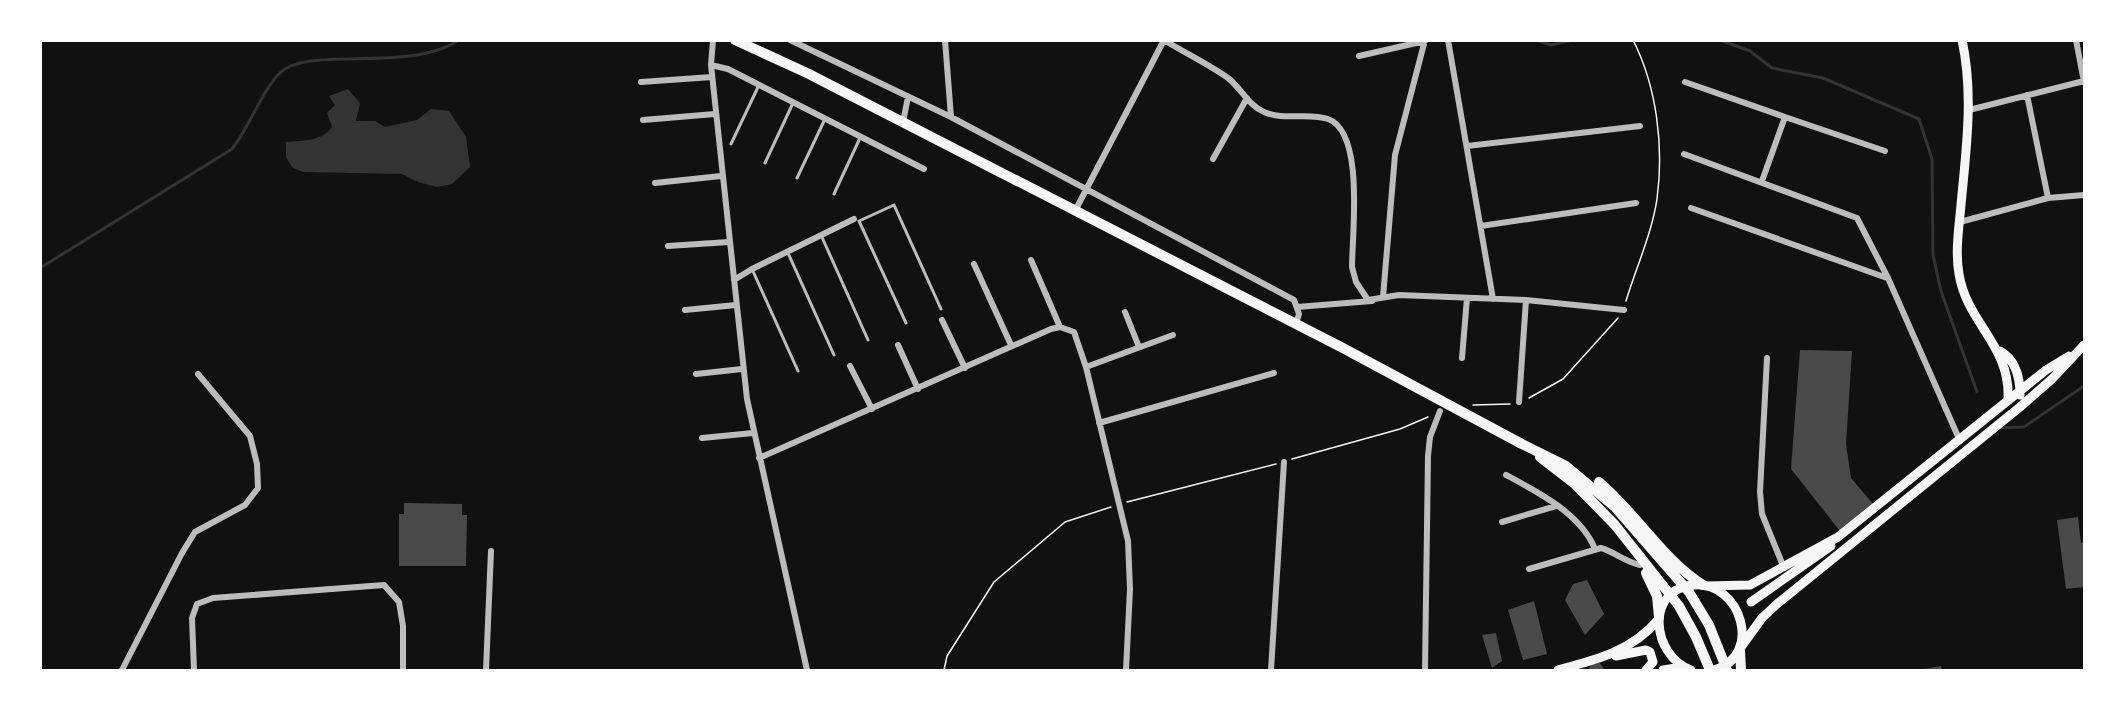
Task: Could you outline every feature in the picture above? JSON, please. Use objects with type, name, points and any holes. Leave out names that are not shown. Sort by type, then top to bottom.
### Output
[{"type":"main road","points":[[735,40],[807,73],[1296,324],[1441,406],[1469,410],[1589,484],[1622,515],[1689,592],[1709,625],[1727,670]]},
{"type":"main road","points":[[1962,40],[1968,73],[1969,110],[1959,222],[1959,275],[1975,314],[1995,346],[2008,374],[2008,400]]},
{"type":"main road","points":[[1607,657],[1632,644],[1659,618],[1663,604],[1672,592],[1685,586],[1750,585],[1784,569],[1838,537],[1961,441],[2008,400],[2085,345]]},
{"type":"main road","points":[[1995,346],[2008,356],[2015,366],[2020,391],[2020,407]]},
{"type":"main road","points":[[1549,460],[1615,525],[1679,606],[1712,670],[1731,662],[1762,618],[2020,407],[2052,379],[2075,353]]},
{"type":"main road","points":[[1549,460],[1579,469],[1600,483],[1639,521],[1681,568],[1704,585],[1722,592],[1735,606],[1742,624],[1740,670]]},
{"type":"main road","points":[[1549,460],[1640,565],[1654,588],[1666,649],[1687,669]]},
{"type":"main road","points":[[1620,540],[1639,521]]},
{"type":"main road","points":[[1751,602],[1829,549],[1838,537]]},
{"type":"main road","points":[[1558,670],[1644,647]]},
{"type":"main road","points":[[1596,660],[1646,650],[1653,656],[1651,666],[1646,670]]},
{"type":"main road","points":[[1663,670],[1687,669]]},
{"type":"street","points":[[713,40],[711,64],[715,114],[742,369],[753,433],[807,670]]},
{"type":"street","points":[[790,40],[951,117],[1294,300],[1298,307],[1296,324]]},
{"type":"street","points":[[945,40],[951,117]]},
{"type":"street","points":[[1075,211],[1164,40],[1227,77],[1247,98],[1269,114],[1328,119],[1336,123],[1346,136],[1352,161],[1352,267],[1356,282],[1370,301]]},
{"type":"street","points":[[1448,40],[1493,299]]},
{"type":"street","points":[[1969,110],[2084,82],[2076,40]]},
{"type":"street","points":[[1359,56],[1425,41],[1395,155],[1383,297]]},
{"type":"street","points":[[711,64],[728,69],[924,170]]},
{"type":"street","points":[[641,81],[712,77]]},
{"type":"street","points":[[1685,82],[1885,151]]},
{"type":"street","points":[[2027,95],[2048,198]]},
{"type":"street","points":[[903,122],[908,96]]},
{"type":"street","points":[[1213,159],[1247,98]]},
{"type":"street","points":[[643,120],[715,114]]},
{"type":"street","points":[[1762,182],[1785,117]]},
{"type":"street","points":[[1467,146],[1640,126]]},
{"type":"street","points":[[1684,154],[1857,218],[1888,278],[1961,441]]},
{"type":"street","points":[[654,183],[721,176]]},
{"type":"street","points":[[1959,222],[2048,198],[2085,195]]},
{"type":"street","points":[[1481,226],[1636,203]]},
{"type":"street","points":[[1691,208],[1888,278]]},
{"type":"street","points":[[734,280],[752,268],[856,220]]},
{"type":"street","points":[[668,246],[729,242]]},
{"type":"street","points":[[1031,260],[1060,327]]},
{"type":"street","points":[[974,264],[1011,345]]},
{"type":"street","points":[[1298,307],[1370,301],[1399,295],[1526,300],[1624,310]]},
{"type":"street","points":[[1462,358],[1467,298]]},
{"type":"street","points":[[1519,402],[1526,300]]},
{"type":"street","points":[[685,310],[736,305]]},
{"type":"street","points":[[1125,312],[1139,347]]},
{"type":"street","points":[[942,320],[965,368]]},
{"type":"street","points":[[759,458],[918,390],[1011,345],[1060,327],[1074,332],[1086,367],[1128,541],[1131,589],[1126,670]]},
{"type":"street","points":[[1086,367],[1173,335]]},
{"type":"street","points":[[898,345],[918,390]]},
{"type":"street","points":[[1767,358],[1760,492],[1762,514],[1784,569]]},
{"type":"street","points":[[850,366],[872,409]]},
{"type":"street","points":[[696,374],[742,369]]},
{"type":"street","points":[[1099,423],[1274,373]]},
{"type":"street","points":[[122,670],[195,532],[245,505],[258,488],[257,464],[250,436],[198,374]]},
{"type":"street","points":[[1425,670],[1428,456],[1430,437],[1441,406]]},
{"type":"street","points":[[702,438],[753,433]]},
{"type":"street","points":[[1271,670],[1284,462]]},
{"type":"street","points":[[1506,474],[1556,506],[1587,534],[1595,549]]},
{"type":"street","points":[[1502,522],[1556,506]]},
{"type":"street","points":[[1528,569],[1595,549],[1606,549],[1620,559],[1640,565]]},
{"type":"street","points":[[486,670],[491,551]]},
{"type":"street","points":[[194,670],[192,618],[198,604],[213,598],[384,585],[399,602],[404,626],[402,670]]},
{"type":"lane","points":[[731,144],[759,85]]},
{"type":"lane","points":[[765,163],[793,103]]},
{"type":"lane","points":[[797,178],[825,119]]},
{"type":"lane","points":[[834,194],[860,137]]},
{"type":"lane","points":[[906,323],[856,220],[894,205],[941,309]]},
{"type":"lane","points":[[821,235],[868,340]]},
{"type":"lane","points":[[787,252],[834,355]]},
{"type":"lane","points":[[752,268],[798,372]]},
{"type":"path","points":[[1469,410],[1519,402],[1542,393],[1563,379],[1607,333],[1624,310],[1656,201],[1660,154],[1650,84],[1643,60],[1633,40]]},
{"type":"path","points":[[944,670],[947,656],[994,582],[1065,522],[1119,504],[1284,462],[1400,429],[1441,406]]},
{"type":"shaded area","points":[[348,89],[360,103],[356,121],[375,121],[385,127],[417,120],[431,109],[449,111],[466,137],[470,167],[452,184],[437,187],[418,182],[402,174],[303,172],[293,168],[286,157],[286,142],[317,138],[328,132],[332,127],[327,113],[335,105],[329,96]]},
{"type":"building","points":[[1800,350],[1852,351],[1846,444],[1851,478],[1873,504],[1840,531],[1791,469]]},
{"type":"building","points":[[404,503],[462,504],[462,515],[467,515],[466,566],[399,566],[399,514],[404,514]]},
{"type":"building","points":[[2078,517],[2081,543],[2084,542],[2084,587],[2066,589],[2057,520]]},
{"type":"building","points":[[1587,580],[1604,614],[1585,635],[1565,600],[1573,584]]},
{"type":"building","points":[[1534,601],[1547,654],[1523,660],[1508,610]]},
{"type":"building","points":[[1496,633],[1502,661],[1492,668],[1482,635]]},
{"type":"building","points":[[1599,662],[1604,669],[1616,670],[1588,670],[1592,664]]},
{"type":"building","points":[[1941,666],[1942,670],[1924,670],[1924,669]]},
{"type":"waterway","points":[[40,268],[232,149],[274,79],[281,72],[295,65],[314,61],[414,55],[438,50],[459,40]]},
{"type":"waterway","points":[[1536,40],[1551,45],[1573,40]]},
{"type":"waterway","points":[[1720,40],[1750,51],[1772,68],[1823,78],[1919,119],[1932,159],[1933,255],[1941,291],[1977,392]]},
{"type":"waterway","points":[[1997,428],[2024,427],[2084,386]]}]
